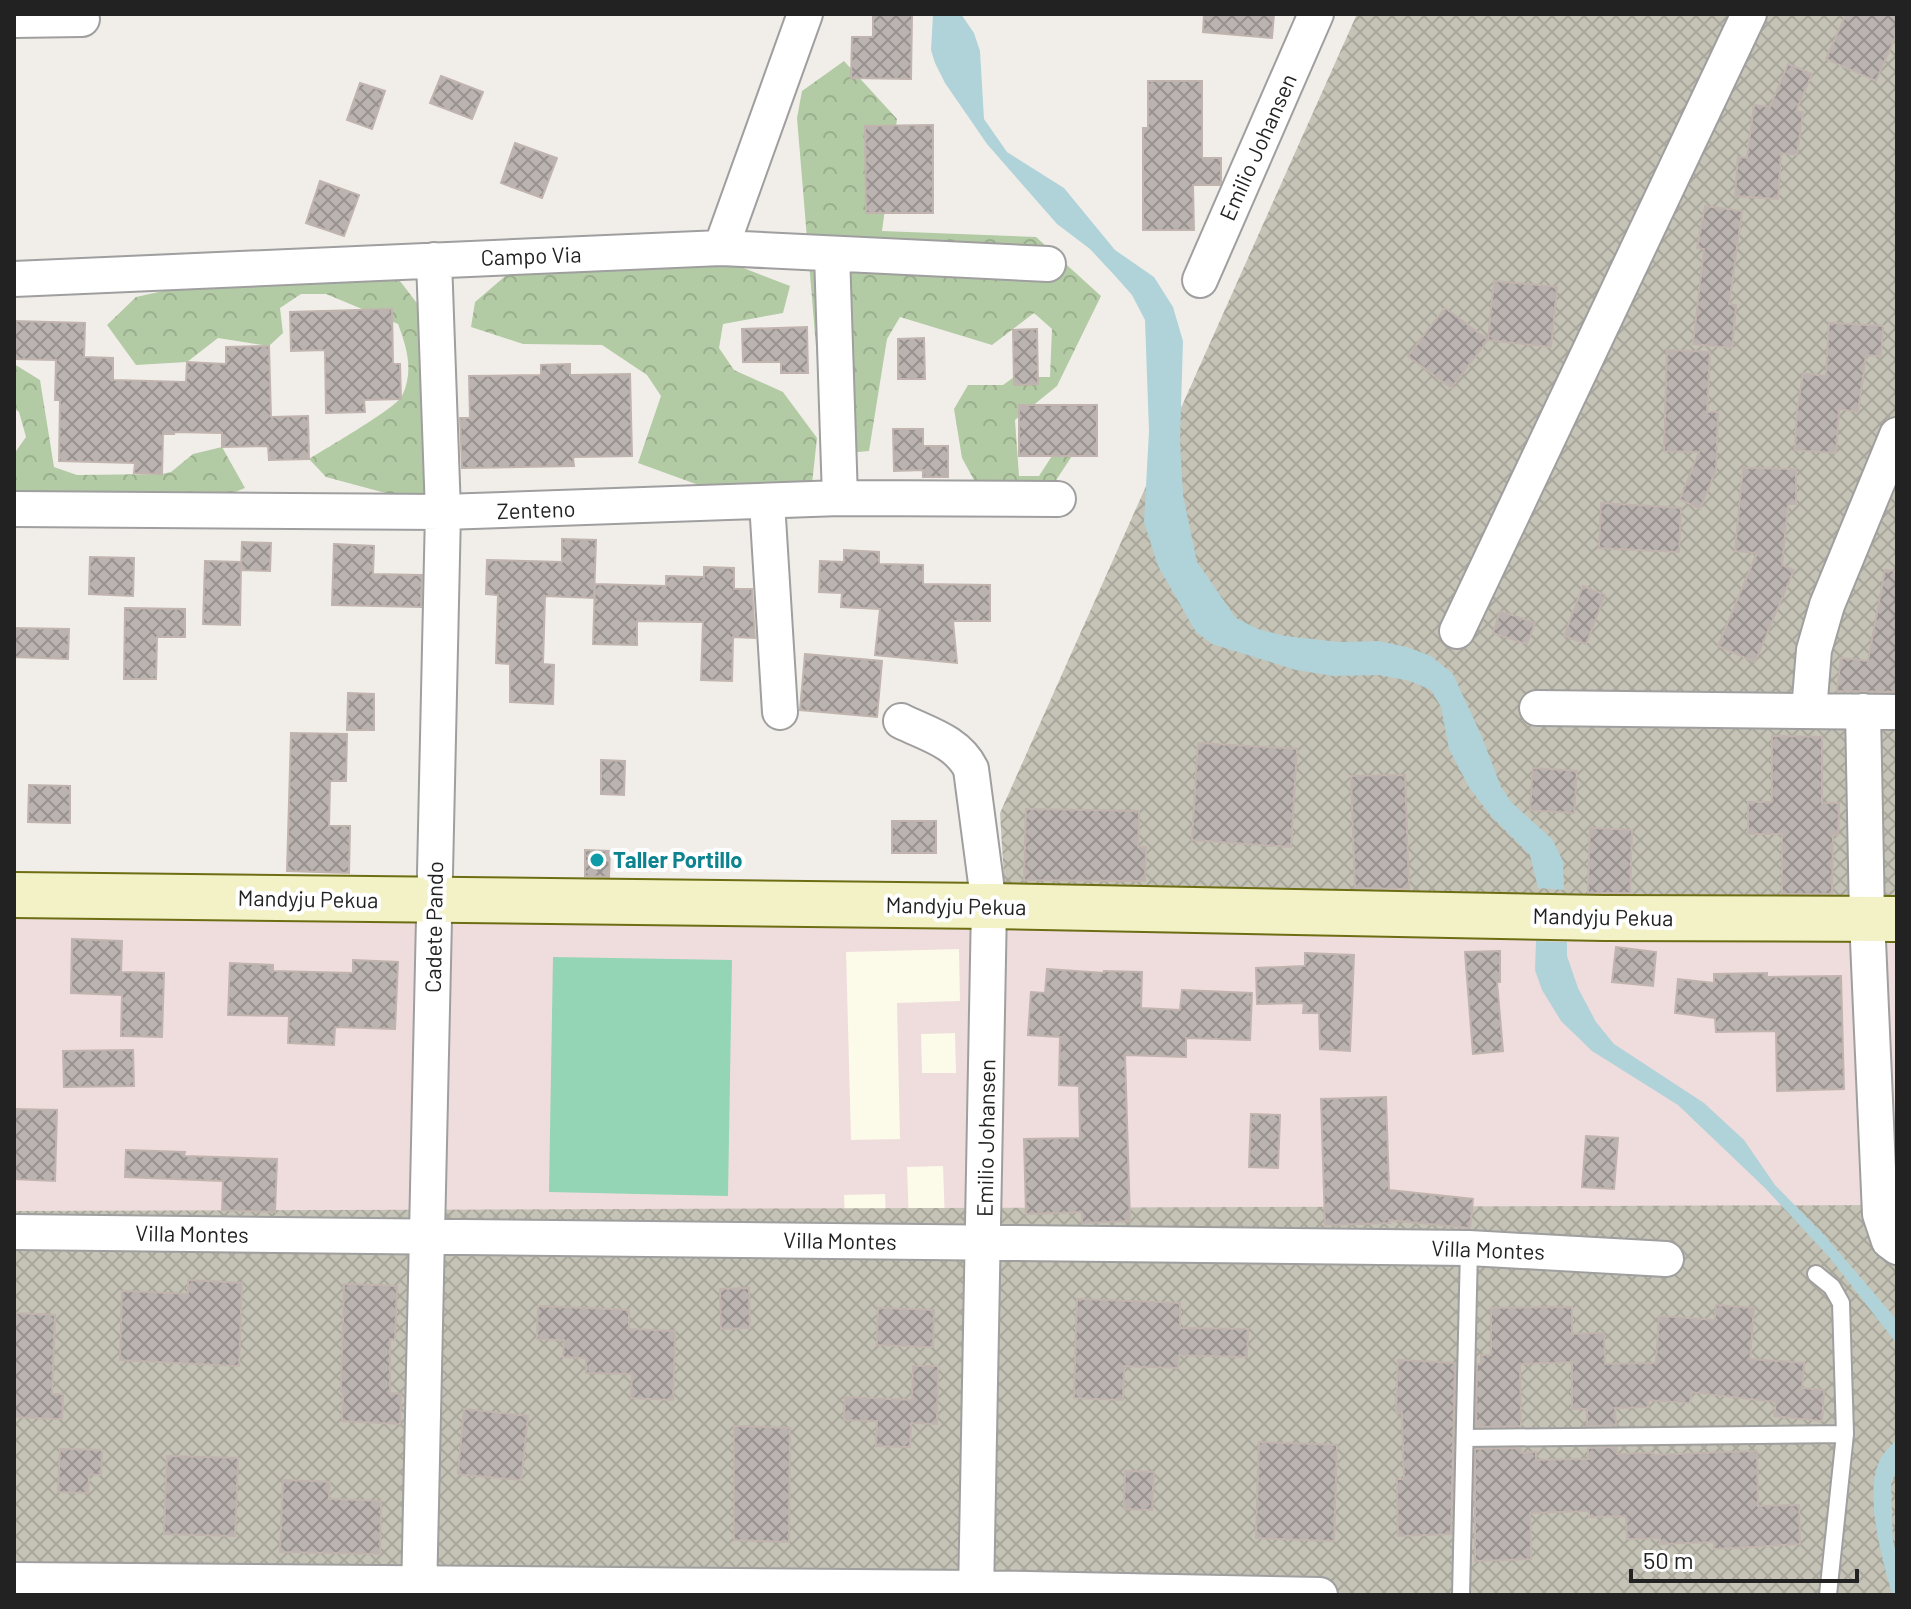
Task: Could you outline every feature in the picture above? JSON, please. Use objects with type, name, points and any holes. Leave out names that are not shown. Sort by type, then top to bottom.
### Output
[{"type":"street","points":[[721,248],[805,14]]},
{"type":"street","name":"Emilio Johansen","points":[[1200,280],[1316,14]]},
{"type":"street","points":[[1457,631],[1749,14]]},
{"type":"street","points":[[14,20],[82,19]]},
{"type":"street","name":"Campo Via","points":[[14,279],[721,248],[1048,264]]},
{"type":"street","points":[[832,254],[840,498]]},
{"type":"street","name":"Cadete Pando","points":[[419,1590],[443,512],[434,260]]},
{"type":"street","points":[[1809,711],[1814,650],[1827,605],[1897,435]]},
{"type":"street","name":"Zenteno","points":[[14,509],[443,512],[840,498],[1058,499]]},
{"type":"street","points":[[767,502],[780,712]]},
{"type":"street","points":[[1537,708],[1897,712]]},
{"type":"street","points":[[1863,711],[1882,918],[1880,1214],[1889,1241],[1897,1247]]},
{"type":"street","name":"Emilio Johansen","points":[[901,721],[950,744],[963,753],[971,769],[989,906],[977,1591]]},
{"type":"street","name":"Mandyju Pekua","points":[[14,895],[989,906],[1604,918],[1882,918]]},
{"type":"street","name":"Villa Montes","points":[[14,1232],[1469,1248],[1666,1259]]},
{"type":"street","points":[[14,1580],[419,1590],[1320,1595]]},
{"type":"lane","points":[[1461,1595],[1469,1248]]},
{"type":"lane","points":[[1816,1274],[1832,1287],[1841,1303],[1845,1434],[1828,1595]]},
{"type":"lane","points":[[1465,1438],[1845,1434]]},
{"type":"shaded area","points":[[1357,14],[1897,14],[1897,928],[1006,912],[1000,813]]},
{"type":"shaded area","points":[[14,914],[1897,931],[1897,1254],[14,1232]]},
{"type":"shaded area","points":[[959,949],[960,1001],[897,1003],[900,1139],[851,1140],[846,952]]},
{"type":"shaded area","points":[[955,1033],[956,1073],[922,1073],[921,1034]]},
{"type":"shaded area","points":[[943,1166],[945,1222],[909,1223],[907,1167]]},
{"type":"shaded area","points":[[885,1194],[886,1219],[845,1221],[844,1195]]},
{"type":"shaded area","points":[[1897,1205],[1897,1595],[14,1595],[14,1211]]},
{"type":"green space","points":[[844,61],[897,119],[882,231],[1036,237],[1101,296],[1057,386],[1015,420],[1019,476],[1039,476],[1068,431],[1072,456],[1041,503],[1017,507],[974,480],[962,458],[954,409],[968,385],[1003,385],[1014,377],[1050,377],[1052,329],[1034,313],[992,345],[900,317],[887,339],[869,451],[825,455],[797,118],[802,91]]},
{"type":"green space","points":[[707,254],[790,286],[783,313],[723,324],[719,348],[734,370],[783,392],[817,438],[811,493],[792,519],[638,463],[661,396],[647,375],[602,345],[523,344],[471,327],[475,302],[518,265]]},
{"type":"green space","points":[[387,264],[452,349],[457,381],[445,466],[428,493],[404,498],[326,477],[309,459],[374,419],[402,396],[408,369],[398,324],[326,294],[301,294],[280,308],[283,333],[269,346],[218,338],[187,362],[136,365],[107,325],[136,297],[277,266]]},
{"type":"green space","points":[[14,364],[40,380],[54,467],[77,475],[162,474],[171,472],[193,454],[222,447],[245,488],[200,506],[61,491],[14,493],[14,454],[26,437],[19,412],[14,408]]},
{"type":"green space","points":[[553,957],[732,960],[728,1196],[549,1192]]},
{"type":"water","points":[[933,14],[961,14],[974,33],[980,51],[984,119],[1007,152],[1064,188],[1115,250],[1154,277],[1173,307],[1183,341],[1180,440],[1183,495],[1197,562],[1236,618],[1258,629],[1285,636],[1339,642],[1378,641],[1407,647],[1431,656],[1453,674],[1501,787],[1512,803],[1552,839],[1563,861],[1564,890],[1538,888],[1530,855],[1491,816],[1469,787],[1449,749],[1441,707],[1431,690],[1410,681],[1379,675],[1333,676],[1296,670],[1212,644],[1196,632],[1158,566],[1144,522],[1149,431],[1145,320],[1132,295],[1116,277],[1090,249],[1057,224],[987,144],[935,63],[931,50]]},
{"type":"water","points":[[1536,941],[1567,942],[1567,956],[1578,988],[1596,1022],[1614,1044],[1704,1103],[1744,1140],[1775,1185],[1825,1236],[1897,1320],[1897,1344],[1830,1258],[1765,1188],[1678,1105],[1592,1051],[1561,1021],[1542,990],[1535,970]]},
{"type":"water","points":[[1897,1439],[1897,1469],[1891,1484],[1897,1595],[1892,1595],[1876,1526],[1873,1489],[1881,1458]]},
{"type":"building","points":[[873,14],[912,14],[911,79],[851,78],[852,37],[873,37]]},
{"type":"building","points":[[1204,14],[1274,14],[1272,38],[1203,32]]},
{"type":"building","points":[[1846,14],[1897,14],[1897,33],[1876,81],[1826,59]]},
{"type":"building","points":[[1788,64],[1812,74],[1796,111],[1803,112],[1797,155],[1781,153],[1778,199],[1735,196],[1738,157],[1747,158],[1754,105],[1770,107]]},
{"type":"building","points":[[441,76],[483,92],[472,119],[430,103]]},
{"type":"building","points":[[1148,81],[1202,81],[1202,158],[1221,158],[1221,182],[1220,185],[1193,185],[1194,230],[1143,230],[1143,128],[1148,128]]},
{"type":"building","points":[[360,83],[385,91],[372,129],[347,120]]},
{"type":"building","points":[[933,125],[933,213],[866,213],[865,126]]},
{"type":"building","points":[[515,143],[557,158],[542,198],[501,183]]},
{"type":"building","points":[[320,181],[359,195],[344,236],[306,223]]},
{"type":"building","points":[[1705,206],[1742,211],[1729,304],[1736,305],[1732,348],[1693,344],[1704,249],[1697,248]]},
{"type":"building","points":[[1494,281],[1557,287],[1551,347],[1488,340]]},
{"type":"building","points":[[1445,308],[1488,340],[1451,388],[1408,356]]},
{"type":"building","points":[[392,309],[393,364],[400,364],[401,399],[364,400],[365,412],[326,413],[325,350],[291,351],[290,312]]},
{"type":"building","points":[[14,321],[85,323],[84,357],[113,358],[113,380],[186,382],[187,362],[226,364],[226,347],[269,346],[271,417],[308,416],[309,459],[269,460],[268,446],[222,447],[222,433],[174,432],[163,434],[162,474],[134,473],[135,463],[59,461],[60,400],[55,400],[56,360],[14,359]]},
{"type":"building","points":[[1829,323],[1883,326],[1881,356],[1866,355],[1858,412],[1839,409],[1836,453],[1795,450],[1803,373],[1826,376]]},
{"type":"building","points":[[807,327],[808,373],[781,373],[781,362],[743,362],[742,329]]},
{"type":"building","points":[[1037,329],[1038,384],[1014,385],[1013,330]]},
{"type":"building","points":[[924,338],[925,379],[898,379],[898,339]]},
{"type":"building","points":[[1667,350],[1710,352],[1707,412],[1718,412],[1716,470],[1700,509],[1680,499],[1699,452],[1664,451]]},
{"type":"building","points":[[570,364],[570,375],[630,374],[632,456],[573,457],[574,466],[462,468],[460,418],[470,418],[469,376],[541,375],[541,365]]},
{"type":"building","points":[[1019,405],[1097,405],[1097,456],[1019,456]]},
{"type":"building","points":[[893,429],[923,429],[923,446],[948,446],[948,477],[923,477],[923,470],[894,471]]},
{"type":"building","points":[[1743,468],[1796,469],[1796,504],[1788,504],[1782,565],[1794,570],[1755,662],[1718,646],[1757,553],[1735,551]]},
{"type":"building","points":[[1601,503],[1681,508],[1679,552],[1599,548]]},
{"type":"building","points":[[562,539],[596,540],[594,598],[545,596],[543,664],[554,665],[553,704],[510,702],[510,664],[496,663],[498,595],[486,594],[487,560],[562,562]]},
{"type":"building","points":[[242,542],[271,543],[270,571],[241,570]]},
{"type":"building","points":[[334,544],[374,546],[373,574],[422,575],[421,607],[332,605]]},
{"type":"building","points":[[844,550],[879,552],[879,564],[923,565],[923,584],[990,585],[990,621],[953,621],[957,663],[875,655],[880,609],[841,607],[842,593],[819,592],[820,561],[844,562]]},
{"type":"building","points":[[90,557],[134,558],[133,596],[89,594]]},
{"type":"building","points":[[205,561],[241,562],[240,625],[203,624]]},
{"type":"building","points":[[704,567],[734,568],[734,589],[752,589],[755,638],[733,637],[732,681],[701,680],[703,622],[637,621],[637,645],[593,644],[595,584],[666,586],[666,576],[704,577]]},
{"type":"building","points":[[1885,570],[1897,571],[1897,692],[1837,691],[1841,658],[1868,661]]},
{"type":"building","points":[[1583,586],[1605,595],[1586,644],[1564,636]]},
{"type":"building","points":[[125,608],[185,609],[185,637],[157,637],[156,679],[124,679]]},
{"type":"building","points":[[1500,611],[1535,623],[1527,644],[1493,633]]},
{"type":"building","points":[[14,628],[69,629],[68,659],[14,657]]},
{"type":"building","points":[[805,654],[882,661],[877,717],[800,710]]},
{"type":"building","points":[[348,693],[374,694],[374,730],[347,730]]},
{"type":"building","points":[[291,733],[347,734],[346,781],[330,781],[329,826],[350,826],[349,873],[287,871]]},
{"type":"building","points":[[1772,736],[1822,737],[1822,803],[1839,803],[1838,835],[1833,834],[1832,894],[1782,894],[1782,834],[1748,834],[1748,802],[1772,802]]},
{"type":"building","points":[[1198,743],[1297,749],[1291,847],[1192,840]]},
{"type":"building","points":[[601,760],[625,761],[624,795],[601,794]]},
{"type":"building","points":[[1533,768],[1577,771],[1574,813],[1530,810]]},
{"type":"building","points":[[1405,775],[1409,889],[1355,888],[1351,776]]},
{"type":"building","points":[[29,785],[70,786],[70,823],[28,822]]},
{"type":"building","points":[[1026,809],[1139,811],[1138,847],[1146,847],[1145,881],[1024,880]]},
{"type":"building","points":[[892,821],[936,821],[936,853],[892,853]]},
{"type":"building","points":[[1590,828],[1632,830],[1630,893],[1588,893]]},
{"type":"building","points":[[585,850],[610,851],[609,877],[585,876]]},
{"type":"building","points":[[72,939],[122,941],[121,972],[164,973],[162,1037],[121,1036],[122,995],[71,993]]},
{"type":"building","points":[[1616,947],[1656,952],[1653,986],[1612,982]]},
{"type":"building","points":[[1500,951],[1500,982],[1497,982],[1503,1051],[1473,1054],[1465,952]]},
{"type":"building","points":[[1305,953],[1354,955],[1350,1051],[1320,1049],[1319,1013],[1303,1013],[1304,1003],[1257,1004],[1256,968],[1305,966]]},
{"type":"building","points":[[353,960],[398,962],[395,1029],[335,1027],[334,1045],[288,1043],[289,1016],[228,1015],[230,963],[273,965],[273,971],[353,973]]},
{"type":"building","points":[[1047,969],[1142,972],[1141,1008],[1180,1010],[1182,990],[1252,993],[1250,1040],[1186,1038],[1186,1057],[1125,1055],[1130,1221],[1082,1223],[1082,1212],[1026,1214],[1024,1139],[1080,1138],[1079,1086],[1059,1085],[1060,1037],[1028,1035],[1031,992],[1045,993]]},
{"type":"building","points":[[1767,973],[1767,977],[1841,976],[1844,1089],[1777,1091],[1776,1031],[1716,1032],[1715,1018],[1675,1013],[1678,979],[1714,983],[1714,974]]},
{"type":"building","points":[[133,1050],[134,1086],[64,1087],[63,1051]]},
{"type":"building","points":[[1386,1097],[1389,1190],[1473,1199],[1470,1228],[1389,1220],[1390,1223],[1325,1225],[1321,1099]]},
{"type":"building","points":[[14,1109],[57,1110],[55,1181],[14,1179]]},
{"type":"building","points":[[1251,1114],[1280,1115],[1278,1168],[1249,1167]]},
{"type":"building","points":[[1586,1136],[1618,1138],[1614,1189],[1582,1187]]},
{"type":"building","points":[[126,1150],[185,1152],[184,1156],[277,1159],[275,1212],[222,1210],[223,1181],[125,1177]]},
{"type":"building","points":[[188,1280],[242,1283],[239,1366],[120,1360],[122,1291],[188,1294]]},
{"type":"building","points":[[344,1284],[397,1286],[395,1340],[390,1339],[390,1393],[401,1394],[400,1424],[342,1421]]},
{"type":"building","points":[[749,1288],[750,1328],[721,1329],[720,1289]]},
{"type":"building","points":[[1077,1299],[1180,1303],[1180,1328],[1248,1329],[1247,1357],[1179,1355],[1178,1368],[1124,1366],[1123,1400],[1074,1398]]},
{"type":"building","points":[[1716,1305],[1754,1308],[1750,1359],[1804,1363],[1802,1388],[1824,1390],[1822,1421],[1774,1416],[1776,1402],[1691,1392],[1690,1403],[1648,1400],[1648,1407],[1615,1408],[1616,1425],[1587,1426],[1587,1409],[1572,1409],[1572,1362],[1520,1364],[1521,1426],[1476,1427],[1477,1364],[1481,1364],[1481,1355],[1491,1355],[1491,1308],[1572,1307],[1572,1334],[1604,1333],[1605,1364],[1656,1363],[1659,1316],[1715,1320]]},
{"type":"building","points":[[538,1306],[629,1310],[629,1329],[675,1331],[673,1400],[631,1398],[632,1374],[586,1373],[586,1358],[563,1357],[564,1340],[537,1339]]},
{"type":"building","points":[[878,1308],[934,1310],[933,1347],[877,1345]]},
{"type":"building","points":[[14,1313],[55,1315],[52,1394],[63,1394],[62,1419],[14,1417]]},
{"type":"building","points":[[1398,1360],[1455,1363],[1451,1534],[1398,1536],[1397,1479],[1404,1479],[1402,1413],[1396,1413]]},
{"type":"building","points":[[913,1366],[938,1366],[937,1424],[911,1423],[910,1447],[876,1446],[877,1421],[844,1420],[845,1397],[912,1400]]},
{"type":"building","points":[[464,1409],[528,1416],[521,1480],[458,1474]]},
{"type":"building","points":[[734,1426],[790,1428],[789,1542],[734,1540]]},
{"type":"building","points":[[1259,1442],[1337,1445],[1334,1541],[1256,1538]]},
{"type":"building","points":[[1617,1447],[1617,1454],[1757,1451],[1758,1506],[1799,1505],[1800,1544],[1714,1549],[1714,1542],[1660,1544],[1660,1538],[1627,1539],[1626,1516],[1589,1517],[1589,1511],[1530,1513],[1531,1559],[1475,1561],[1475,1449],[1521,1448],[1521,1453],[1536,1452],[1536,1460],[1588,1459],[1588,1448]]},
{"type":"building","points":[[60,1449],[102,1450],[101,1475],[89,1474],[88,1493],[58,1492]]},
{"type":"building","points":[[167,1456],[238,1458],[235,1536],[164,1534]]},
{"type":"building","points":[[1125,1471],[1154,1472],[1152,1510],[1124,1509]]},
{"type":"building","points":[[283,1480],[330,1482],[329,1499],[381,1501],[380,1554],[280,1552]]},
{"type":"place","name":"Taller Portillo","points":[[597,860]]}]
